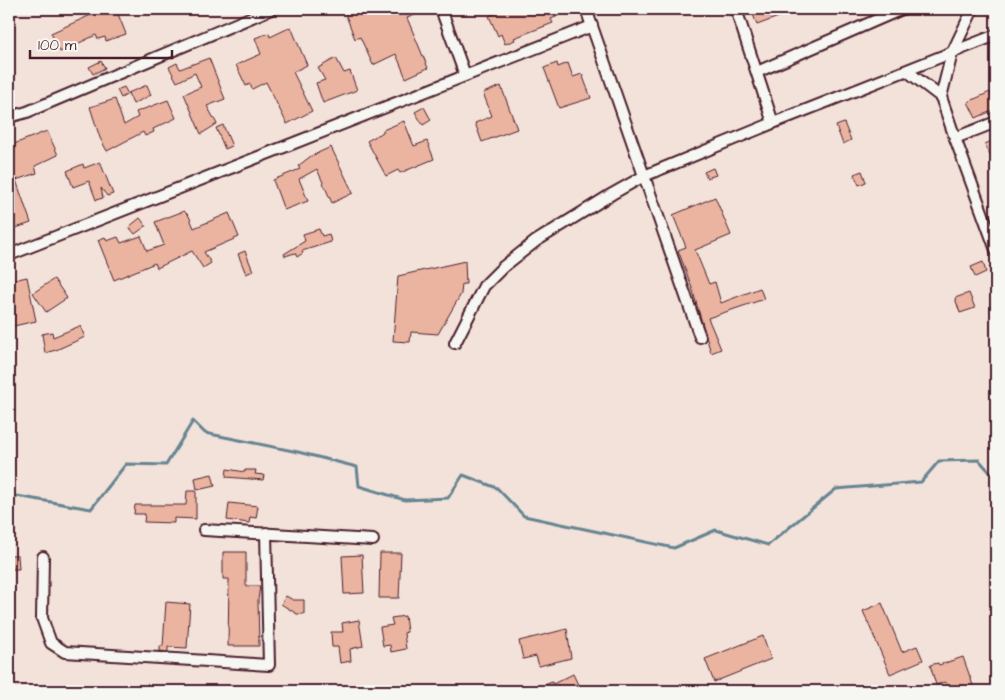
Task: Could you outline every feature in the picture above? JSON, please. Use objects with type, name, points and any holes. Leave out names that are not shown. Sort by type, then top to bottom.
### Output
[{"type":"street","points":[[9,117],[28,112],[271,9]]},
{"type":"street","points":[[441,9],[465,75]]},
{"type":"street","points":[[586,9],[700,337]]},
{"type":"street","points":[[736,9],[773,123]]},
{"type":"street","points":[[757,72],[902,9]]},
{"type":"street","points":[[974,9],[952,53],[941,97],[996,250]]},
{"type":"street","points":[[9,255],[592,26]]},
{"type":"street","points":[[456,343],[484,286],[503,267],[573,217],[644,176],[996,35]]},
{"type":"street","points":[[907,71],[941,97]]},
{"type":"street","points":[[955,138],[996,122]]},
{"type":"street","points":[[204,530],[373,540]]},
{"type":"street","points":[[43,556],[42,618],[51,643],[65,652],[269,665],[266,533]]},
{"type":"building","points":[[104,9],[116,9],[126,34],[106,41],[105,37],[98,39],[96,35],[60,52],[51,33]]},
{"type":"building","points":[[357,9],[430,9],[407,18],[428,68],[406,78],[396,54],[373,65],[360,37],[355,39],[345,13]]},
{"type":"building","points":[[505,9],[555,9],[558,16],[551,19],[553,23],[514,38],[515,40],[505,44],[501,34],[498,36],[489,16]]},
{"type":"building","points":[[751,9],[800,9],[757,25]]},
{"type":"building","points":[[291,27],[307,65],[293,72],[312,111],[287,124],[266,82],[252,89],[250,84],[246,86],[236,65],[261,54],[255,38],[269,33],[270,37]]},
{"type":"building","points":[[209,58],[225,99],[207,106],[217,124],[201,134],[184,94],[201,87],[195,73],[177,82],[169,67],[177,63],[180,69]]},
{"type":"building","points":[[336,58],[344,73],[350,71],[357,90],[323,103],[316,83],[325,80],[318,68]]},
{"type":"building","points":[[101,61],[105,68],[93,74],[89,67]]},
{"type":"building","points":[[557,63],[558,67],[568,63],[573,77],[582,74],[591,98],[559,108],[544,68]]},
{"type":"building","points":[[147,85],[151,95],[133,104],[128,93]]},
{"type":"building","points":[[501,86],[517,129],[482,142],[475,123],[492,116],[483,93]]},
{"type":"building","points":[[124,87],[128,94],[121,98],[117,90]]},
{"type":"building","points":[[990,92],[996,109],[976,118],[968,102]]},
{"type":"building","points":[[115,99],[124,125],[138,117],[136,112],[168,100],[176,118],[153,129],[154,132],[145,136],[143,132],[107,151],[100,138],[90,107]]},
{"type":"building","points":[[424,107],[431,120],[423,125],[415,112]]},
{"type":"building","points":[[404,121],[414,146],[427,141],[434,159],[400,173],[398,170],[386,176],[367,141],[383,132],[383,130]]},
{"type":"building","points":[[844,123],[851,140],[843,144],[836,126]]},
{"type":"building","points":[[223,125],[232,146],[225,149],[216,128]]},
{"type":"building","points":[[47,131],[58,155],[35,166],[37,173],[16,180],[31,223],[13,229],[9,218],[9,146]]},
{"type":"building","points":[[996,139],[996,167],[985,144]]},
{"type":"building","points":[[331,147],[353,193],[332,203],[317,169],[299,179],[308,201],[284,210],[273,180],[300,169],[298,166],[311,156]]},
{"type":"building","points":[[100,162],[113,194],[107,196],[101,188],[103,198],[96,200],[89,181],[73,187],[67,171],[83,164],[84,168]]},
{"type":"building","points":[[713,168],[716,175],[707,178],[704,172]]},
{"type":"building","points":[[862,171],[866,182],[859,185],[854,174]]},
{"type":"building","points":[[715,197],[731,235],[695,250],[709,284],[715,282],[721,303],[760,288],[764,299],[708,318],[721,349],[711,353],[691,285],[678,250],[686,247],[673,215]]},
{"type":"building","points":[[184,211],[189,216],[194,228],[229,213],[239,237],[204,252],[211,263],[203,268],[192,251],[157,268],[155,263],[114,280],[98,240],[105,237],[107,241],[118,237],[121,243],[141,236],[147,251],[164,245],[155,222]]},
{"type":"building","points":[[140,218],[146,226],[135,234],[129,227]]},
{"type":"building","points":[[319,229],[322,236],[329,234],[331,242],[302,251],[303,253],[297,257],[295,253],[285,256],[284,254],[305,241],[303,234]]},
{"type":"building","points":[[245,251],[253,271],[246,274],[238,254]]},
{"type":"building","points":[[465,261],[466,284],[462,284],[461,294],[438,334],[411,332],[410,342],[393,341],[398,276]]},
{"type":"building","points":[[983,262],[986,272],[975,277],[971,267]]},
{"type":"building","points":[[27,277],[36,321],[9,327],[9,281]]},
{"type":"building","points":[[54,279],[67,298],[46,312],[33,293]]},
{"type":"building","points":[[969,293],[975,308],[960,313],[955,298]]},
{"type":"building","points":[[80,326],[85,337],[45,353],[42,334],[52,332],[53,337]]},
{"type":"building","points":[[227,469],[245,472],[245,470],[256,470],[255,474],[264,475],[263,480],[226,477]]},
{"type":"building","points":[[212,474],[215,486],[197,490],[195,478]]},
{"type":"building","points":[[187,491],[196,491],[196,519],[174,518],[174,523],[144,522],[145,514],[134,514],[135,505],[186,505]]},
{"type":"building","points":[[229,503],[258,506],[256,518],[250,517],[249,523],[227,520]]},
{"type":"building","points":[[223,552],[246,552],[246,586],[260,586],[258,600],[259,646],[228,646],[229,579],[223,579]]},
{"type":"building","points":[[380,553],[401,553],[399,598],[379,598]]},
{"type":"building","points":[[9,555],[18,555],[19,569],[9,569]]},
{"type":"building","points":[[362,555],[364,593],[344,594],[342,556]]},
{"type":"building","points":[[286,596],[293,600],[304,600],[304,614],[297,614],[281,604]]},
{"type":"building","points":[[166,602],[190,604],[187,648],[168,647],[168,652],[160,651],[160,646],[163,646]]},
{"type":"building","points":[[882,603],[902,652],[917,646],[923,660],[890,674],[863,611]]},
{"type":"building","points":[[405,616],[407,632],[404,633],[406,649],[391,652],[390,645],[383,646],[380,627],[393,625],[391,618]]},
{"type":"building","points":[[359,620],[363,646],[350,649],[351,661],[340,663],[338,647],[332,647],[331,632],[343,632],[342,623]]},
{"type":"building","points":[[567,629],[571,658],[539,666],[536,656],[523,659],[519,641]]},
{"type":"building","points":[[763,636],[771,659],[714,682],[705,659]]},
{"type":"building","points":[[963,657],[975,691],[948,691],[945,682],[936,685],[930,665],[938,663],[939,665]]},
{"type":"building","points":[[573,674],[581,691],[529,691],[552,682],[553,684]]},
{"type":"waterway","points":[[9,500],[17,496],[91,509],[126,464],[166,465],[193,421],[205,433],[298,452],[357,467],[359,486],[405,500],[448,498],[463,475],[497,488],[524,516],[674,548],[716,530],[768,545],[836,489],[921,482],[939,461],[979,460],[996,479]]}]
